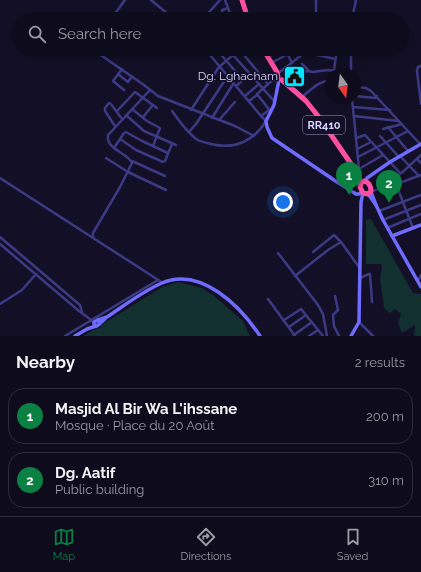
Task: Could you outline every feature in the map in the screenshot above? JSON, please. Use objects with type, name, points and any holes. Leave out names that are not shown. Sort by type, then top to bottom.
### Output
[{"type":"highway","points":[[243,0],[246,12]]},
{"type":"highway","name":"RR410","points":[[268,56],[280,78],[302,97],[318,116],[350,163],[359,173],[367,193]]},
{"type":"highway","name":"RR410","points":[[269,56],[280,78]]},
{"type":"highway","name":"RR410","points":[[363,182],[370,185],[367,193]]},
{"type":"street","points":[[116,12],[125,0]]},
{"type":"street","points":[[151,0],[166,12]]},
{"type":"street","points":[[209,12],[220,0]]},
{"type":"street","points":[[225,0],[229,12]]},
{"type":"street","points":[[316,0],[316,12]]},
{"type":"street","points":[[353,12],[356,0]]},
{"type":"street","points":[[222,12],[222,10],[228,8]]},
{"type":"street","points":[[102,56],[160,97],[219,120],[254,136]]},
{"type":"street","points":[[211,56],[227,77],[266,121],[267,127],[273,139],[357,194],[378,190],[394,179],[421,155]]},
{"type":"street","points":[[222,56],[243,80]]},
{"type":"street","points":[[191,110],[219,66],[232,56]]},
{"type":"street","points":[[234,56],[274,102]]},
{"type":"street","points":[[245,56],[268,84]]},
{"type":"street","points":[[273,62],[286,56]]},
{"type":"street","points":[[288,56],[292,63]]},
{"type":"street","points":[[172,111],[188,132],[200,142],[217,146],[241,144],[254,136],[266,121],[274,102],[280,78],[292,63],[300,56]]},
{"type":"street","points":[[323,56],[335,59]]},
{"type":"street","points":[[334,68],[336,56]]},
{"type":"street","points":[[351,56],[351,68]]},
{"type":"street","points":[[302,64],[308,71]]},
{"type":"street","points":[[421,66],[418,67],[417,71],[421,104]]},
{"type":"street","points":[[122,69],[113,81],[124,90]]},
{"type":"street","points":[[289,86],[302,73],[308,71],[325,71]]},
{"type":"street","points":[[118,74],[128,82],[132,76]]},
{"type":"street","points":[[212,118],[235,85],[250,74]]},
{"type":"street","points":[[188,132],[196,124],[227,77]]},
{"type":"street","points":[[249,101],[273,80],[280,78]]},
{"type":"street","points":[[302,97],[320,83],[325,82]]},
{"type":"street","points":[[245,96],[259,84]]},
{"type":"street","points":[[361,88],[368,89],[376,96],[421,144],[399,156],[363,182]]},
{"type":"street","points":[[150,90],[115,126],[107,137],[108,141],[114,148],[132,161],[165,176]]},
{"type":"street","points":[[117,111],[135,92],[156,108]]},
{"type":"street","points":[[257,94],[270,111]]},
{"type":"street","points":[[361,97],[375,98],[376,96]]},
{"type":"street","points":[[219,120],[235,102]]},
{"type":"street","points":[[115,126],[104,109],[110,103],[122,119]]},
{"type":"street","points":[[353,104],[359,173]]},
{"type":"street","points":[[143,117],[152,105]]},
{"type":"street","points":[[132,108],[150,123],[160,128],[153,146]]},
{"type":"street","points":[[353,108],[390,110]]},
{"type":"street","points":[[261,116],[270,111]]},
{"type":"street","points":[[126,116],[144,131],[176,146]]},
{"type":"street","points":[[354,116],[400,122]]},
{"type":"street","points":[[383,129],[400,122]]},
{"type":"street","points":[[388,127],[408,151]]},
{"type":"street","points":[[358,157],[408,131]]},
{"type":"street","points":[[114,148],[126,132],[142,142],[168,153]]},
{"type":"street","points":[[356,138],[365,135],[400,174]]},
{"type":"street","points":[[380,136],[420,176],[397,184]]},
{"type":"street","points":[[120,139],[136,150],[163,162],[165,161],[172,144]]},
{"type":"street","points":[[357,149],[371,142]]},
{"type":"street","points":[[359,173],[383,155]]},
{"type":"street","points":[[106,158],[128,172],[166,190]]},
{"type":"street","points":[[417,159],[421,163]]},
{"type":"street","points":[[93,237],[93,233],[128,172],[132,161]]},
{"type":"street","points":[[337,182],[350,163]]},
{"type":"street","points":[[0,178],[163,282]]},
{"type":"street","points":[[394,179],[413,228]]},
{"type":"street","points":[[367,193],[376,205],[387,228],[421,287]]},
{"type":"street","name":"RR410","points":[[351,335],[359,322],[361,206],[367,193]]},
{"type":"street","points":[[379,211],[421,195]]},
{"type":"street","points":[[383,220],[421,205]]},
{"type":"street","points":[[387,228],[421,214]]},
{"type":"street","points":[[392,236],[421,226]]},
{"type":"street","points":[[313,252],[334,235],[343,243],[360,267]]},
{"type":"street","points":[[0,237],[80,305],[82,313]]},
{"type":"street","points":[[296,276],[328,250],[341,242]]},
{"type":"street","points":[[0,244],[82,313],[95,322]]},
{"type":"street","points":[[323,244],[328,250]]},
{"type":"street","points":[[278,253],[315,299],[325,321],[327,336]]},
{"type":"street","points":[[0,304],[22,290],[36,274]]},
{"type":"street","points":[[360,278],[370,274],[372,302]]},
{"type":"street","points":[[418,281],[421,275]]},
{"type":"street","points":[[75,336],[158,280]]},
{"type":"street","points":[[65,336],[107,316],[163,282],[188,280],[209,286],[223,296],[250,323],[260,336]]},
{"type":"street","points":[[335,296],[338,310],[333,317],[334,326],[338,336]]},
{"type":"street","points":[[268,299],[295,335],[312,322]]},
{"type":"street","points":[[284,320],[300,309],[323,336]]},
{"type":"street","points":[[289,327],[306,315]]},
{"type":"street","points":[[359,322],[373,336]]},
{"type":"street","points":[[309,336],[318,330]]},
{"type":"green space","points":[[371,219],[413,293],[421,294],[421,336],[414,336],[415,325],[402,333],[398,323],[401,314],[395,309],[390,313],[384,308],[380,277],[382,267],[381,264],[366,264],[366,220]]},
{"type":"green space","points":[[178,282],[202,288],[213,295],[243,321],[250,336],[83,336],[95,329],[100,328],[103,324],[162,287]]},
{"type":"place","name":"Dg. Lghacham","points":[[294,76]]},
{"type":"place","name":"Masjid Al Bir Wa L'ihssane","points":[[349,195]]},
{"type":"place","name":"Dg. Aatif","points":[[389,203]]}]
